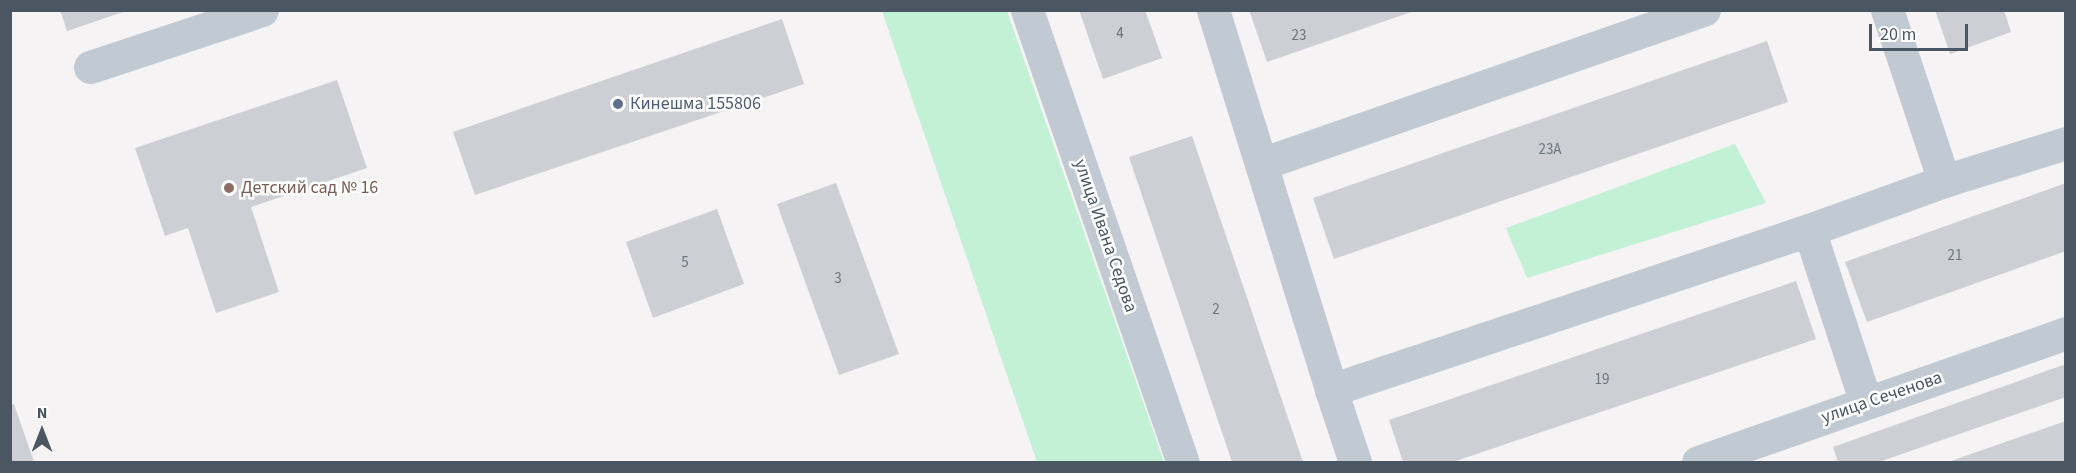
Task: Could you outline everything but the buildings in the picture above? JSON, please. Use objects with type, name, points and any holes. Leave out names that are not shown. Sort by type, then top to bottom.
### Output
[{"type":"street","points":[[90,67],[262,10]]},
{"type":"street","name":"улица Ивана Седова","points":[[1027,10],[1183,462]]},
{"type":"street","points":[[1213,10],[1355,462]]},
{"type":"street","points":[[1260,164],[1704,10]]},
{"type":"street","points":[[1887,10],[1944,181]]},
{"type":"street","points":[[1331,390],[1809,230],[1944,181],[2066,143]]},
{"type":"street","points":[[1809,230],[1866,403]]},
{"type":"street","name":"улица Сеченова","points":[[1698,462],[2066,333]]},
{"type":"green space","points":[[882,11],[1007,11],[1164,462],[1037,462]]},
{"type":"green space","points":[[1735,144],[1766,203],[1527,278],[1506,228]]},
{"type":"place","name":"Кинешма 155806","points":[[618,104]]},
{"type":"place","name":"Детский сад № 16","points":[[229,188]]}]
